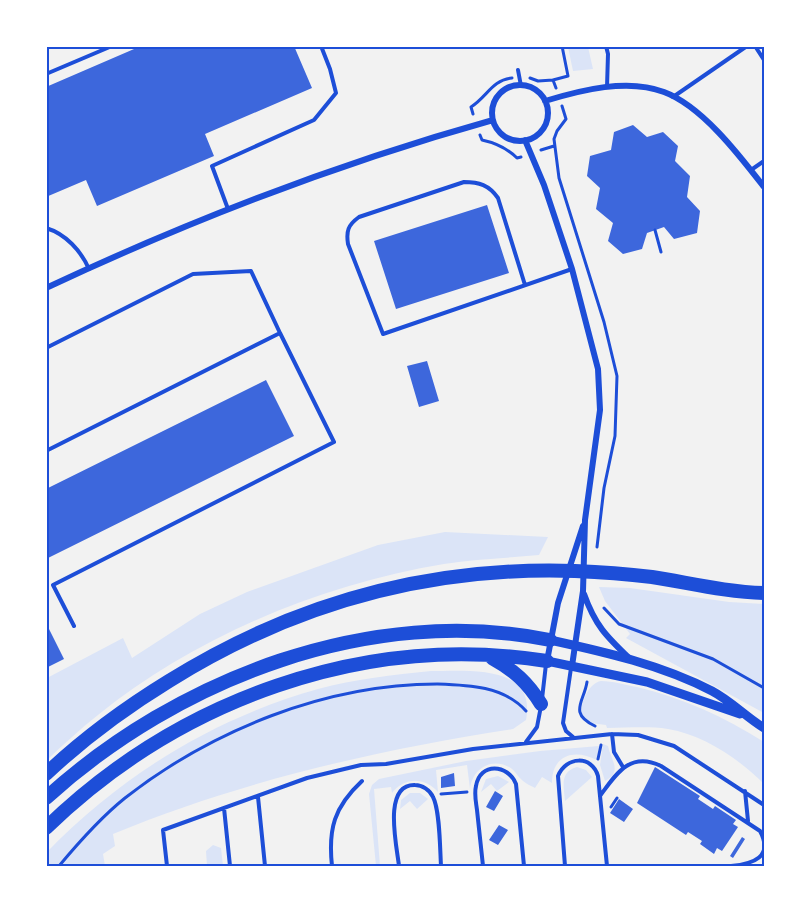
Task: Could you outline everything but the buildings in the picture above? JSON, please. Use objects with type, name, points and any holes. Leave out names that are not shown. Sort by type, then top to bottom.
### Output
[{"type":"highway","points":[[46,774],[84,740],[129,706],[198,663],[273,625],[394,586],[480,573],[529,571],[618,573],[739,591],[765,592]]},
{"type":"highway","points":[[46,798],[94,759],[149,722],[216,685],[283,660],[349,644],[419,634],[501,633],[550,640]]},
{"type":"highway","points":[[46,828],[103,779],[143,750],[204,715],[242,698],[317,673],[381,660],[425,655],[488,655],[547,661]]},
{"type":"highway","points":[[488,655],[523,678],[541,704]]},
{"type":"street","points":[[521,86],[535,90],[545,101],[548,118],[540,133],[525,140],[508,138],[496,127],[493,120],[494,103],[499,96],[513,87],[521,86]]},
{"type":"street","points":[[545,101],[607,87],[664,92],[687,105],[720,134],[765,187]]},
{"type":"street","points":[[46,288],[228,209],[323,173],[493,120]]},
{"type":"street","points":[[525,140],[544,185],[572,269],[598,369],[600,410],[585,520],[583,591],[572,666]]},
{"type":"street","points":[[585,520],[558,603],[547,661],[647,682],[745,716]]},
{"type":"street","points":[[583,591],[591,613],[601,630],[632,660]]},
{"type":"street","points":[[550,640],[632,660],[676,675],[712,691],[765,728]]},
{"type":"lane","points":[[46,74],[111,46]]},
{"type":"lane","points":[[228,209],[212,166],[314,120],[336,93],[321,46]]},
{"type":"lane","points":[[606,46],[608,54],[607,87]]},
{"type":"lane","points":[[673,97],[747,46]]},
{"type":"lane","points":[[755,46],[765,60]]},
{"type":"lane","points":[[518,70],[521,86]]},
{"type":"lane","points":[[751,170],[765,161]]},
{"type":"lane","points":[[525,285],[498,198],[492,189],[478,182],[464,182],[359,217],[350,224],[347,234],[348,244],[383,334],[572,269]]},
{"type":"lane","points":[[46,228],[57,231],[82,254],[89,269]]},
{"type":"lane","points":[[46,348],[193,274],[251,271],[334,442],[53,585],[74,626]]},
{"type":"lane","points":[[46,451],[280,333]]},
{"type":"lane","points":[[525,742],[534,734],[539,721],[547,661]]},
{"type":"lane","points":[[572,666],[563,723],[566,731],[574,738]]},
{"type":"lane","points":[[167,867],[163,830],[307,778],[361,765],[386,764],[443,753],[525,742],[602,735],[638,735],[674,746],[765,805]]},
{"type":"lane","points":[[612,735],[614,752],[623,767]]},
{"type":"lane","points":[[565,867],[558,776],[565,764],[578,760],[585,761],[596,770],[608,867]]},
{"type":"lane","points":[[600,796],[623,767],[641,761],[656,763],[748,822],[762,835],[764,844],[762,854],[754,862],[731,867]]},
{"type":"lane","points":[[483,867],[475,791],[479,777],[490,769],[503,770],[514,778],[524,867]]},
{"type":"lane","points":[[332,867],[330,852],[332,825],[341,803],[362,781]]},
{"type":"lane","points":[[399,867],[393,804],[399,792],[410,785],[423,787],[432,795],[435,802],[441,867]]},
{"type":"lane","points":[[745,791],[748,822]]},
{"type":"lane","points":[[258,797],[264,867]]},
{"type":"lane","points":[[224,808],[230,867]]},
{"type":"path","points":[[553,80],[566,119],[557,131],[554,146],[517,158],[505,148],[482,140],[471,107],[482,100],[498,81],[519,77],[538,81],[553,80],[568,76],[562,46]]},
{"type":"path","points":[[655,230],[661,252]]},
{"type":"path","points":[[613,620],[713,659],[765,688]]},
{"type":"path","points":[[588,670],[586,691],[581,697],[578,709],[588,723],[602,728],[596,770]]},
{"type":"path","points":[[59,867],[82,838],[125,799],[171,766],[229,734],[325,699],[414,684],[481,687],[504,695],[539,721]]},
{"type":"path","points":[[432,795],[475,791]]},
{"type":"path","points":[[610,809],[617,798]]},
{"type":"shaded area","points":[[568,47],[588,47],[593,69],[573,71]]},
{"type":"shaded area","points":[[445,532],[548,537],[539,555],[456,562],[398,573],[306,600],[261,618],[175,661],[135,687],[91,720],[47,760],[47,678],[123,638],[132,658],[200,614],[247,592],[378,545]]},
{"type":"shaded area","points":[[599,587],[630,588],[729,602],[764,604],[764,713],[626,638],[630,634],[605,601]]},
{"type":"shaded area","points":[[431,671],[480,672],[496,674],[511,680],[521,689],[527,702],[526,720],[513,729],[360,757],[210,798],[113,834],[115,846],[103,854],[105,866],[47,866],[47,852],[106,798],[138,774],[206,733],[280,701],[318,689],[360,680]]},
{"type":"shaded area","points":[[601,681],[654,691],[687,703],[734,724],[764,742],[764,784],[720,749],[681,732],[645,727],[607,728],[606,725],[590,723],[581,713],[582,704],[589,689]]},
{"type":"shaded area","points":[[603,744],[608,746],[615,769],[605,781],[600,765]]},
{"type":"shaded area","points":[[599,746],[597,760],[588,756],[566,756],[556,766],[552,783],[542,777],[535,788],[524,782],[511,768],[495,764],[478,771],[471,782],[470,789],[467,765],[436,770],[438,792],[427,784],[415,781],[403,784],[392,793],[391,787],[374,789],[380,866],[376,866],[369,794],[372,785],[379,779],[466,761]]},
{"type":"shaded area","points":[[577,767],[586,770],[592,777],[565,801],[565,776],[571,769]]},
{"type":"shaded area","points":[[498,776],[509,782],[497,791],[491,784],[481,792],[486,779]]},
{"type":"shaded area","points":[[410,793],[420,793],[428,799],[417,809],[410,801],[400,809],[401,800]]},
{"type":"shaded area","points":[[213,845],[221,848],[223,866],[207,866],[206,851]]}]
